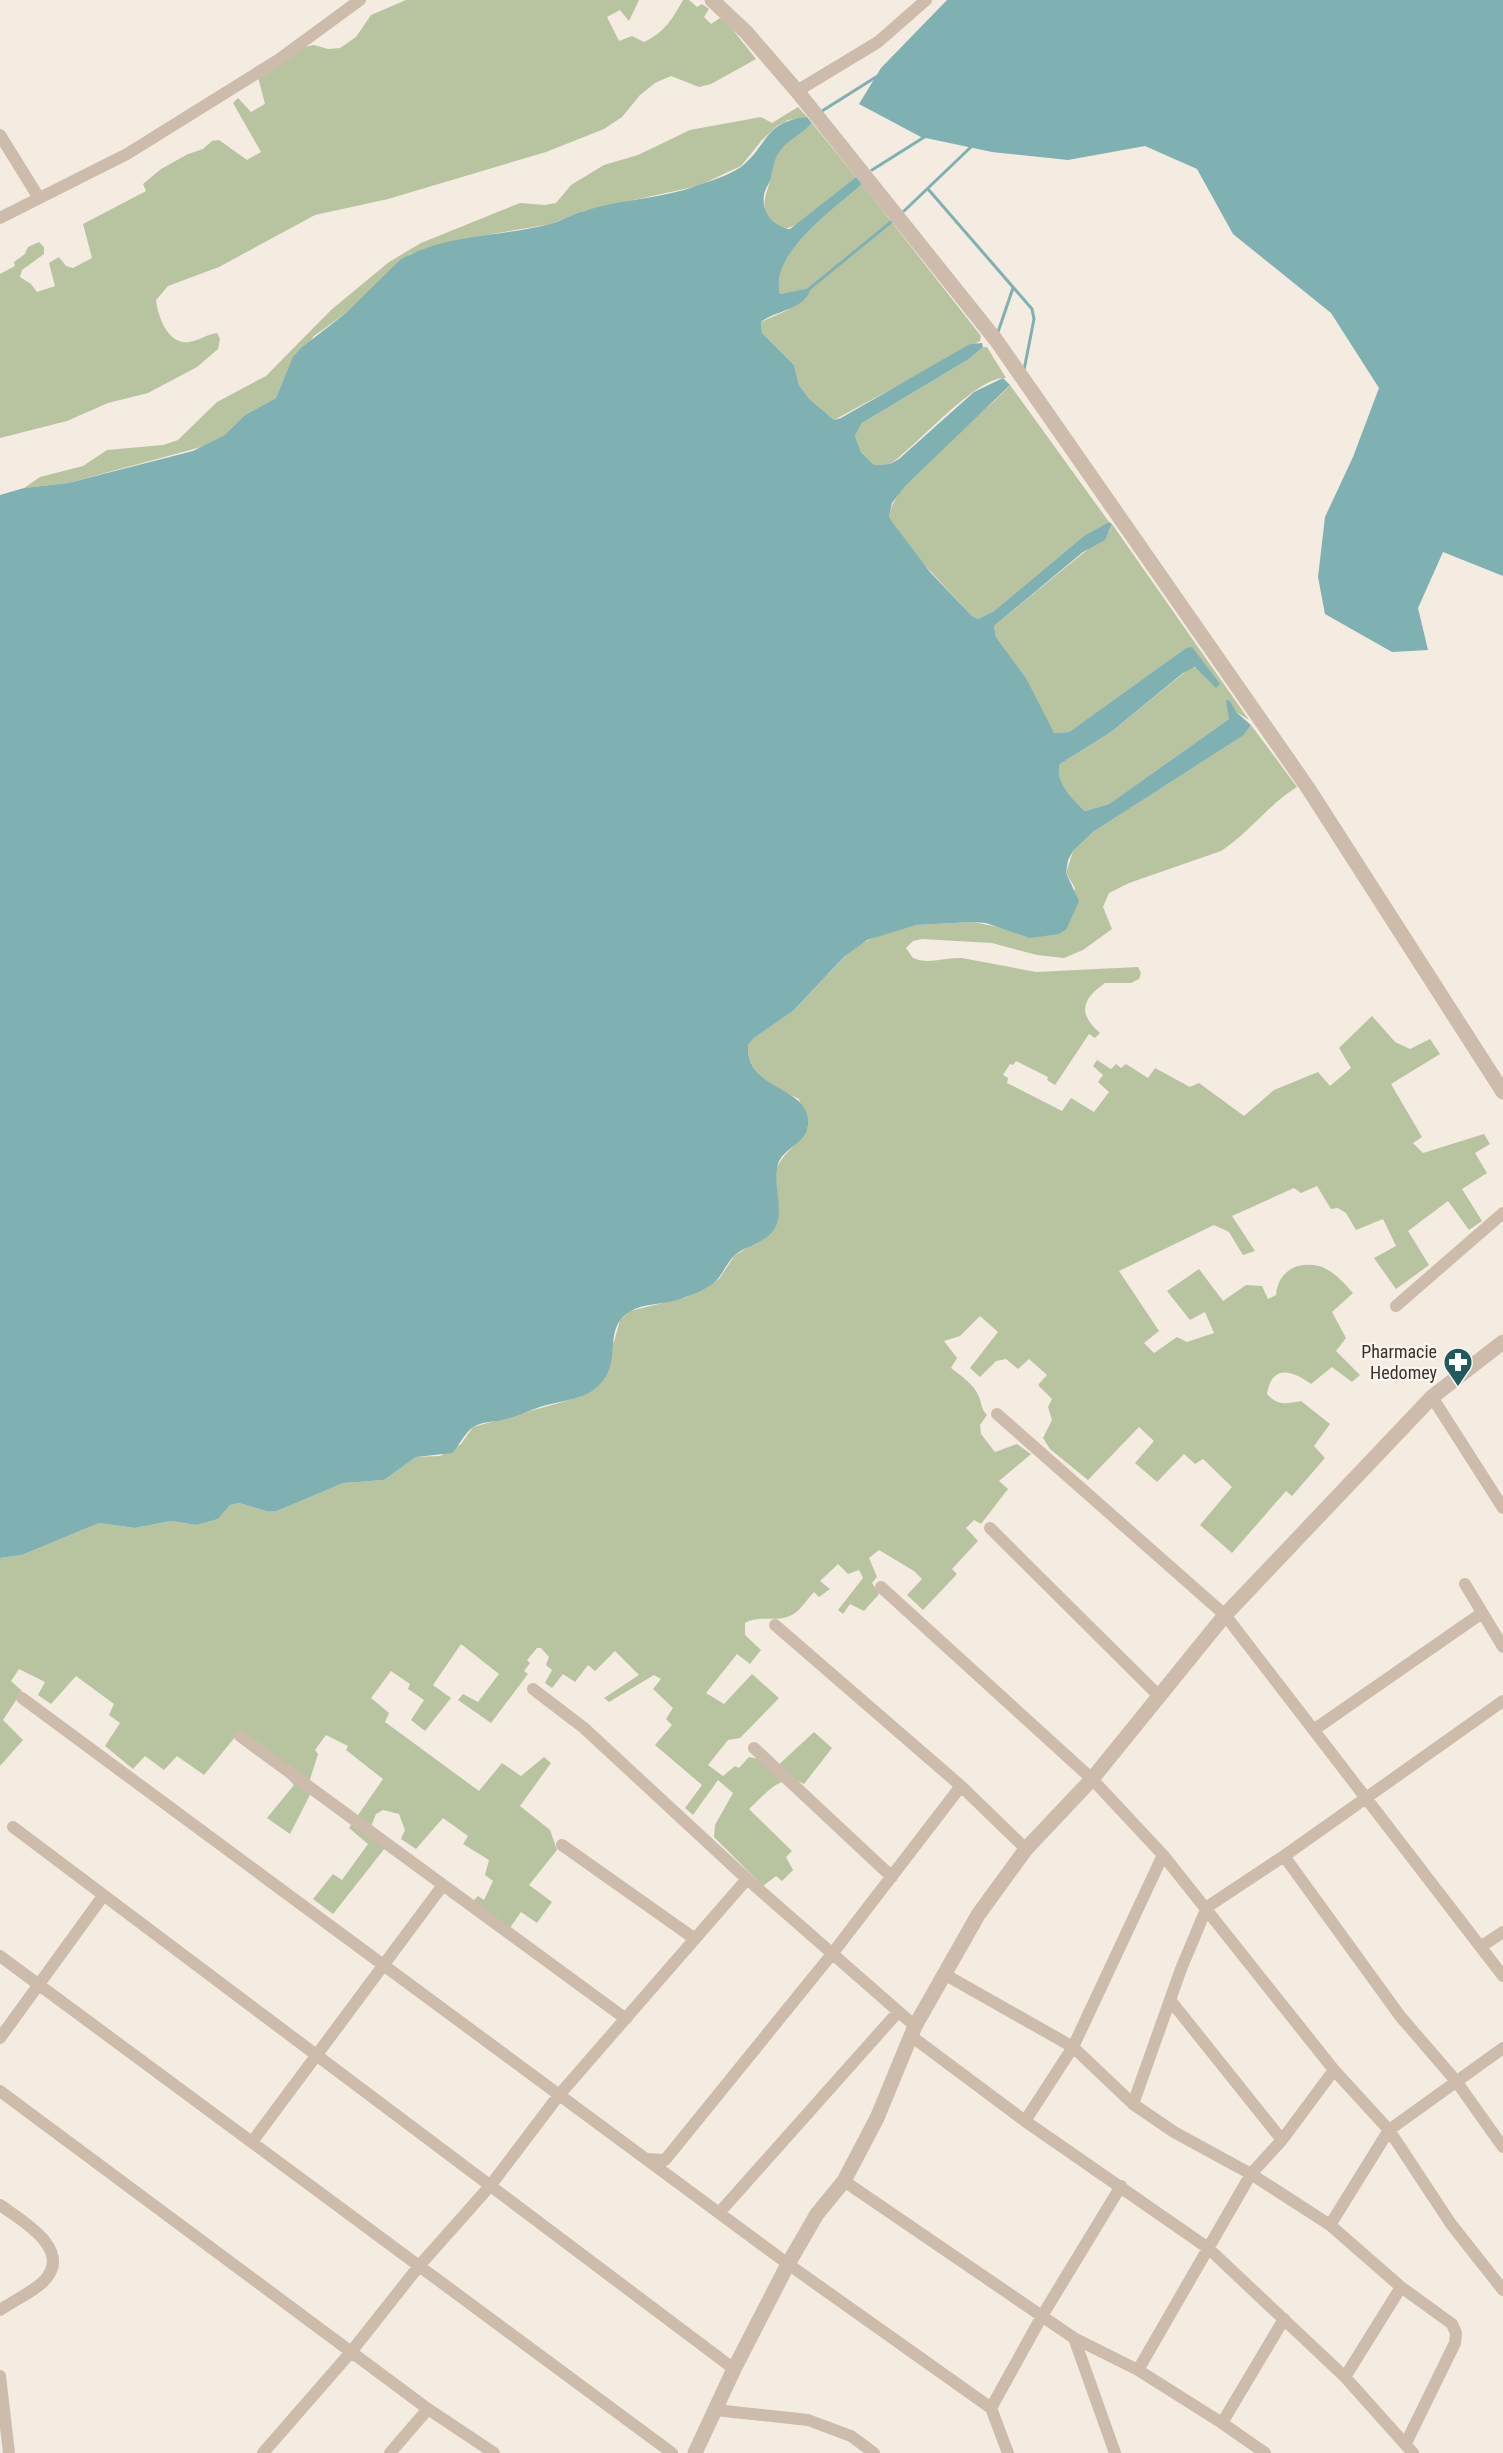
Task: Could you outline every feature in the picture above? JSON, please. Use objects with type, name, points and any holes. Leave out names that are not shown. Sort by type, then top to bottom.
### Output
[{"type":"street","points":[[0,218],[127,154],[278,60],[360,0]]},
{"type":"street","points":[[711,0],[746,32],[797,91],[996,340],[1308,788],[1503,1092]]},
{"type":"street","points":[[797,91],[878,42],[926,0]]},
{"type":"street","points":[[0,135],[39,198]]},
{"type":"street","points":[[1396,1306],[1503,1213]]},
{"type":"street","points":[[695,2453],[734,2369],[788,2264],[818,2214],[844,2181],[877,2118],[913,2031],[944,1974],[978,1915],[1026,1849],[1092,1779],[1225,1616],[1432,1397],[1503,1343]]},
{"type":"street","points":[[1432,1397],[1503,1508]]},
{"type":"street","points":[[997,1414],[1225,1616],[1315,1729],[1365,1798],[1503,1976]]},
{"type":"street","points":[[990,1528],[1160,1697]]},
{"type":"street","points":[[1465,1584],[1503,1647]]},
{"type":"street","points":[[881,1587],[1092,1779],[1163,1855],[1207,1907],[1334,2070],[1389,2130],[1451,2224],[1503,2290]]},
{"type":"street","points":[[1315,1729],[1482,1613]]},
{"type":"street","points":[[775,1625],[961,1786],[1026,1849]]},
{"type":"street","points":[[533,1689],[584,1728],[747,1879],[898,2012],[913,2031],[1025,2121],[1208,2248],[1345,2377],[1409,2448],[1455,2343],[1456,2333],[1452,2324],[1401,2287],[1330,2225],[1251,2174],[1174,2132],[1133,2104],[1073,2047],[944,1974]]},
{"type":"street","points":[[22,1698],[788,2264],[992,2408],[1008,2453]]},
{"type":"street","points":[[1133,2104],[1170,2000],[1207,1907],[1284,1856],[1503,1701]]},
{"type":"street","points":[[240,1736],[626,2019]]},
{"type":"street","points":[[754,1748],[892,1877]]},
{"type":"street","points":[[645,2159],[665,2160],[832,1954],[961,1786]]},
{"type":"street","points":[[13,1827],[734,2369]]},
{"type":"street","points":[[562,1845],[695,1939]]},
{"type":"street","points":[[1025,2121],[1073,2047],[1163,1855]]},
{"type":"street","points":[[1284,1856],[1400,2016],[1456,2081],[1503,2147]]},
{"type":"street","points":[[263,2453],[351,2352],[419,2266],[490,2186],[559,2095],[747,1879]]},
{"type":"street","points":[[252,2142],[443,1885]]},
{"type":"street","points":[[0,2038],[103,1896]]},
{"type":"street","points":[[1482,1946],[1503,1932]]},
{"type":"street","points":[[0,1956],[672,2453]]},
{"type":"street","points":[[1170,2000],[1282,2140]]},
{"type":"street","points":[[719,2213],[898,2012]]},
{"type":"street","points":[[1330,2225],[1389,2130],[1503,2048]]},
{"type":"street","points":[[1138,2370],[1251,2174],[1282,2140],[1334,2070]]},
{"type":"street","points":[[0,2091],[489,2452]]},
{"type":"street","points":[[844,2181],[1074,2338],[1138,2370],[1222,2422],[1265,2453]]},
{"type":"street","points":[[992,2408],[1042,2316],[1121,2186]]},
{"type":"street","points":[[0,2205],[43,2236],[49,2244],[51,2258],[44,2281],[0,2310]]},
{"type":"street","points":[[1345,2377],[1401,2287]]},
{"type":"street","points":[[1222,2422],[1284,2319]]},
{"type":"street","points":[[1074,2338],[1115,2453]]},
{"type":"street","points":[[0,2376],[9,2453]]},
{"type":"street","points":[[390,2453],[428,2409]]},
{"type":"street","points":[[715,2410],[808,2420],[851,2436],[874,2453]]},
{"type":"green space","points":[[406,0],[639,0],[629,21],[620,10],[607,17],[619,41],[632,36],[644,42],[651,39],[667,24],[683,0],[689,0],[697,7],[702,4],[709,9],[704,17],[711,24],[720,18],[729,25],[756,59],[711,84],[699,87],[671,76],[655,83],[640,95],[622,117],[604,129],[546,152],[388,199],[315,215],[219,267],[168,286],[156,300],[162,322],[170,335],[182,342],[189,342],[217,333],[220,339],[218,349],[197,367],[148,393],[108,403],[67,421],[0,438],[0,274],[15,266],[14,262],[25,254],[28,247],[39,242],[44,247],[44,254],[22,270],[20,277],[31,284],[37,292],[55,286],[49,263],[59,257],[66,266],[73,268],[92,258],[83,224],[146,191],[143,184],[161,169],[188,154],[203,149],[212,141],[219,140],[247,160],[261,152],[233,103],[238,98],[251,112],[265,104],[257,73],[289,50],[314,45],[328,49],[340,48],[356,37],[371,15]]},
{"type":"green space","points":[[798,107],[807,117],[788,120],[777,126],[741,166],[698,186],[583,211],[551,224],[475,237],[410,254],[346,313],[314,336],[283,381],[276,398],[245,415],[226,435],[205,446],[68,483],[24,488],[40,477],[83,466],[107,450],[163,445],[178,440],[217,402],[266,376],[331,310],[389,262],[421,243],[520,203],[545,205],[556,203],[571,185],[604,165],[638,155],[690,130],[761,117],[772,123]]},
{"type":"green space","points":[[812,123],[856,177],[797,224],[784,228],[766,213],[765,196],[778,154]]},
{"type":"green space","points":[[862,184],[981,336],[980,341],[834,420],[809,400],[799,385],[794,365],[762,333],[761,322],[788,310],[810,289],[780,294],[779,278],[785,263],[807,233]]},
{"type":"green space","points":[[983,347],[987,347],[1006,378],[994,380],[964,399],[890,464],[874,465],[861,452],[855,436],[862,423],[969,359]]},
{"type":"green space","points":[[1010,385],[1109,522],[1085,535],[994,611],[978,619],[972,616],[920,560],[889,518],[894,502],[921,467]]},
{"type":"green space","points":[[1112,524],[1249,720],[1236,712],[1230,715],[1229,719],[1109,804],[1085,811],[1070,796],[1062,783],[1060,764],[1111,732],[1190,668],[1198,668],[1210,682],[1186,648],[1069,732],[1054,733],[1049,727],[1026,678],[996,637],[994,626],[1109,532]]},
{"type":"green space","points":[[1251,725],[1297,787],[1221,851],[1129,883],[1109,893],[1103,907],[1112,929],[1083,950],[1064,958],[1037,955],[992,943],[922,939],[913,941],[906,948],[913,958],[919,960],[962,958],[1036,972],[1138,967],[1141,973],[1139,979],[1131,983],[1105,983],[1091,995],[1085,1007],[1086,1013],[1088,1020],[1100,1033],[1095,1038],[1089,1034],[1055,1085],[1047,1080],[1048,1077],[1016,1061],[1013,1065],[1010,1064],[1003,1075],[1008,1078],[1007,1083],[1062,1111],[1071,1098],[1094,1112],[1109,1092],[1098,1082],[1103,1075],[1093,1066],[1097,1060],[1111,1069],[1116,1064],[1121,1068],[1126,1064],[1148,1078],[1155,1068],[1190,1087],[1199,1083],[1244,1116],[1274,1090],[1318,1072],[1330,1086],[1351,1068],[1339,1048],[1372,1016],[1395,1042],[1410,1049],[1430,1039],[1440,1054],[1391,1084],[1422,1137],[1413,1143],[1423,1153],[1484,1134],[1490,1144],[1475,1153],[1487,1173],[1462,1189],[1482,1221],[1469,1230],[1448,1201],[1408,1231],[1429,1265],[1396,1289],[1374,1258],[1396,1246],[1383,1219],[1356,1230],[1346,1213],[1338,1208],[1331,1209],[1317,1186],[1301,1193],[1294,1188],[1232,1216],[1255,1251],[1243,1255],[1229,1232],[1214,1225],[1119,1271],[1159,1331],[1144,1343],[1154,1353],[1177,1337],[1187,1342],[1214,1333],[1205,1312],[1190,1320],[1167,1291],[1199,1269],[1223,1301],[1246,1285],[1262,1286],[1268,1299],[1276,1295],[1277,1287],[1284,1274],[1303,1265],[1319,1266],[1329,1270],[1353,1293],[1332,1312],[1346,1338],[1336,1351],[1360,1375],[1352,1382],[1332,1367],[1311,1384],[1284,1372],[1273,1378],[1267,1394],[1275,1401],[1282,1403],[1301,1401],[1330,1424],[1314,1446],[1325,1458],[1292,1496],[1286,1491],[1232,1553],[1200,1525],[1232,1487],[1203,1459],[1195,1464],[1184,1454],[1157,1482],[1135,1463],[1154,1441],[1139,1427],[1088,1480],[1050,1449],[1043,1438],[1052,1420],[1048,1407],[1052,1399],[1038,1385],[1047,1375],[1029,1359],[1018,1369],[1006,1359],[996,1361],[980,1377],[970,1368],[998,1332],[980,1316],[960,1336],[944,1341],[957,1358],[951,1368],[977,1392],[987,1415],[980,1425],[981,1434],[995,1452],[1017,1444],[1031,1454],[999,1481],[1008,1489],[981,1524],[974,1520],[966,1528],[978,1541],[952,1569],[957,1574],[923,1610],[907,1595],[922,1579],[914,1571],[879,1550],[869,1558],[877,1577],[872,1583],[879,1594],[864,1611],[850,1604],[843,1614],[838,1610],[863,1578],[859,1570],[848,1574],[838,1564],[820,1581],[830,1589],[819,1597],[814,1592],[795,1613],[783,1618],[757,1619],[745,1623],[745,1635],[761,1650],[750,1664],[737,1654],[706,1693],[724,1704],[752,1674],[779,1698],[740,1738],[728,1740],[708,1765],[723,1776],[735,1766],[739,1768],[749,1757],[759,1759],[773,1770],[814,1732],[832,1748],[804,1784],[788,1780],[781,1782],[749,1809],[792,1851],[786,1857],[793,1870],[782,1881],[776,1876],[763,1886],[714,1837],[715,1825],[733,1793],[718,1780],[693,1815],[685,1808],[702,1785],[655,1745],[672,1725],[666,1719],[673,1708],[653,1689],[661,1679],[654,1675],[609,1702],[604,1698],[639,1675],[615,1651],[595,1671],[588,1665],[575,1682],[563,1674],[552,1688],[545,1683],[552,1670],[546,1665],[549,1657],[541,1648],[537,1648],[527,1660],[530,1663],[524,1671],[528,1674],[491,1723],[458,1700],[463,1694],[478,1702],[499,1674],[461,1644],[433,1685],[451,1698],[425,1731],[411,1720],[424,1700],[408,1689],[410,1684],[391,1671],[371,1698],[389,1713],[385,1722],[479,1791],[502,1763],[521,1776],[544,1757],[551,1763],[520,1806],[550,1830],[557,1850],[529,1885],[552,1902],[537,1923],[521,1912],[505,1935],[449,1897],[454,1889],[473,1901],[478,1896],[484,1900],[493,1881],[485,1875],[489,1860],[463,1844],[468,1836],[443,1818],[416,1849],[401,1839],[405,1830],[399,1814],[383,1810],[376,1814],[368,1834],[385,1848],[333,1914],[313,1899],[333,1874],[342,1880],[368,1844],[349,1828],[383,1779],[346,1750],[348,1746],[326,1735],[315,1750],[318,1754],[307,1789],[311,1793],[290,1834],[267,1818],[294,1785],[246,1734],[240,1731],[204,1775],[177,1756],[164,1770],[145,1756],[133,1769],[105,1746],[120,1723],[109,1715],[114,1704],[76,1676],[51,1704],[38,1695],[45,1682],[19,1669],[11,1681],[22,1691],[3,1720],[23,1740],[0,1766],[0,1558],[22,1555],[99,1523],[135,1528],[171,1521],[197,1525],[218,1519],[230,1505],[239,1503],[266,1511],[277,1511],[343,1483],[384,1480],[416,1457],[440,1456],[461,1444],[473,1427],[580,1397],[614,1342],[620,1320],[630,1311],[687,1297],[719,1279],[735,1255],[744,1250],[777,1201],[775,1176],[777,1167],[808,1128],[799,1099],[772,1085],[757,1073],[752,1065],[748,1045],[754,1038],[793,1011],[855,946],[887,932],[916,925],[973,922],[1059,934],[1066,930],[1075,888],[1066,873],[1073,851],[1093,832],[1244,735]]},
{"type":"water","points":[[947,0],[1503,0],[1503,576],[1443,552],[1418,608],[1428,650],[1392,652],[1325,614],[1318,577],[1325,517],[1353,457],[1379,388],[1331,313],[1233,234],[1197,169],[1145,146],[1068,160],[992,152],[921,137],[859,104],[881,68]]},
{"type":"water","points":[[807,117],[812,123],[784,147],[775,161],[764,195],[765,207],[770,218],[784,228],[790,229],[856,177],[862,184],[807,233],[785,263],[779,278],[780,294],[811,288],[808,295],[803,301],[761,322],[762,333],[794,365],[799,385],[809,399],[834,420],[841,418],[970,344],[982,343],[983,347],[969,359],[862,423],[855,436],[861,452],[874,465],[890,464],[899,459],[974,392],[1003,378],[1010,385],[906,485],[892,503],[889,517],[893,523],[930,572],[972,616],[978,619],[994,611],[1085,535],[1109,522],[1112,524],[1105,540],[1083,552],[994,626],[996,637],[1026,678],[1054,733],[1069,732],[1186,648],[1192,647],[1220,684],[1216,688],[1195,667],[1183,673],[1111,732],[1060,764],[1060,777],[1066,790],[1085,811],[1109,804],[1229,719],[1226,700],[1230,701],[1236,712],[1251,725],[1244,735],[1093,832],[1073,851],[1068,860],[1066,873],[1079,901],[1066,930],[1059,934],[1030,938],[986,923],[973,922],[916,925],[867,940],[845,956],[793,1011],[754,1038],[748,1045],[750,1061],[767,1081],[800,1102],[806,1112],[808,1125],[804,1136],[781,1158],[778,1164],[776,1180],[779,1211],[776,1226],[763,1240],[736,1254],[720,1276],[706,1288],[677,1300],[634,1309],[622,1318],[614,1335],[608,1373],[592,1391],[580,1397],[546,1405],[510,1418],[479,1424],[468,1431],[452,1453],[416,1457],[384,1480],[343,1483],[277,1511],[266,1511],[239,1503],[230,1505],[218,1519],[197,1525],[171,1521],[135,1528],[99,1523],[22,1555],[0,1558],[0,495],[24,488],[68,483],[193,451],[225,435],[245,415],[276,398],[293,357],[301,348],[346,313],[400,260],[417,252],[454,241],[550,224],[598,207],[685,190],[741,167],[774,129],[793,119]]},
{"type":"waterway","points":[[822,111],[876,77]]},
{"type":"waterway","points":[[872,170],[926,136]]},
{"type":"waterway","points":[[904,211],[972,146]]},
{"type":"waterway","points":[[928,189],[1032,309],[1034,319],[1024,370]]},
{"type":"waterway","points":[[809,289],[891,222]]},
{"type":"waterway","points":[[998,332],[1013,288]]},
{"type":"place","name":"Pharmacie Hedomey","points":[[1458,1388]]}]
